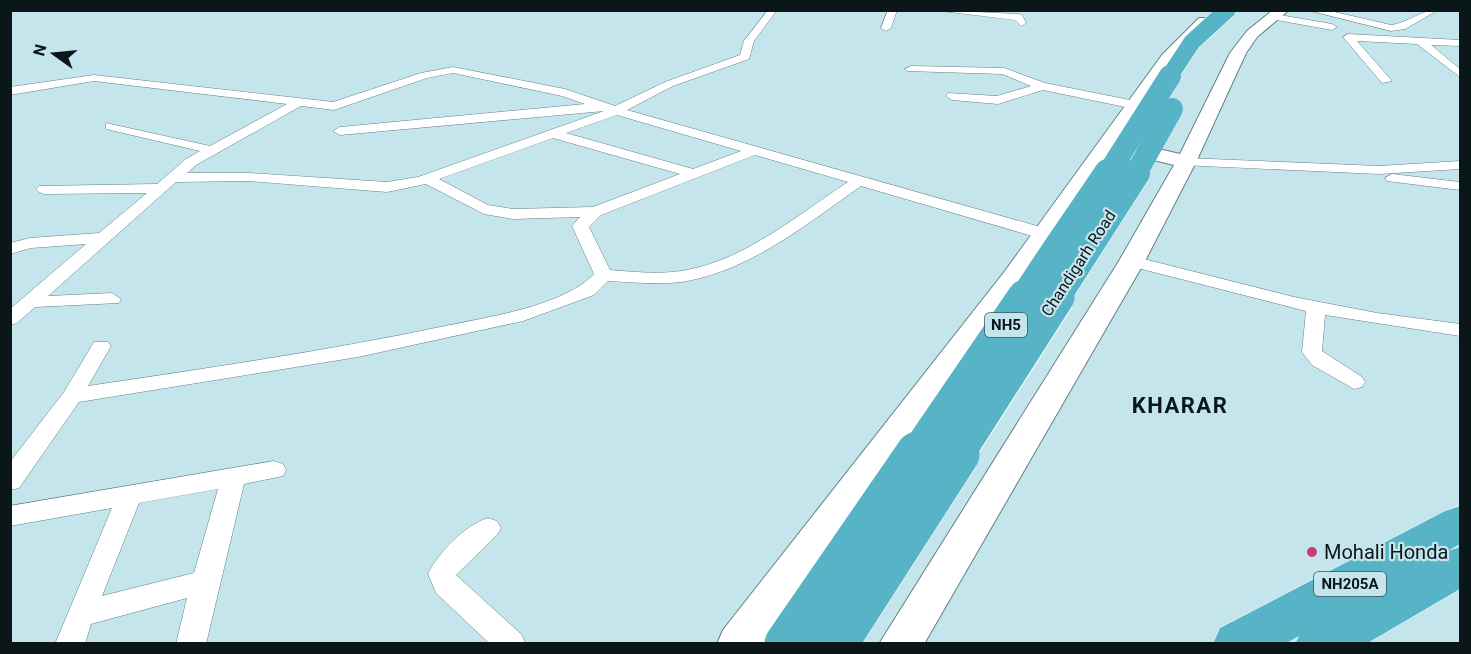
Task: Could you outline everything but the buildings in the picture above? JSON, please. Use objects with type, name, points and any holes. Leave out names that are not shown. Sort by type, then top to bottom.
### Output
[{"type":"highway","name":"NH5","points":[[787,644],[1018,309],[1059,242],[1080,216],[1192,42],[1227,10]]},
{"type":"highway","name":"Chandigarh Road","points":[[835,644],[1147,156],[1206,47],[1268,13]]},
{"type":"highway","name":"NH205A","points":[[1238,644],[1460,556]]},
{"type":"highway","name":"NH205A","points":[[1320,644],[1460,556]]},
{"type":"main road","points":[[738,644],[1045,234],[1168,58],[1211,14],[1219,10]]},
{"type":"main road","points":[[900,644],[1131,261],[1186,162],[1238,53],[1268,13]]},
{"type":"main road","points":[[1108,143],[1186,162]]},
{"type":"street","points":[[44,189],[249,177],[387,187],[404,186],[552,134],[669,84],[741,60],[754,34],[774,10]]},
{"type":"street","points":[[886,28],[893,10]]},
{"type":"street","points":[[937,10],[1019,17],[1021,23]]},
{"type":"street","points":[[1311,10],[1396,28],[1434,10]]},
{"type":"street","points":[[1350,19],[1370,10]]},
{"type":"street","points":[[1268,13],[1334,27],[1363,37]]},
{"type":"street","points":[[1386,81],[1347,39],[1363,37],[1461,43]]},
{"type":"street","points":[[1420,41],[1461,74]]},
{"type":"street","points":[[910,69],[1004,71],[1042,86],[1135,105]]},
{"type":"street","points":[[10,91],[94,78],[327,106],[345,104],[425,75],[453,70],[544,88],[609,109],[1045,234]]},
{"type":"street","points":[[952,96],[998,100],[1042,86]]},
{"type":"street","points":[[10,319],[166,183],[210,150],[296,104]]},
{"type":"street","points":[[340,131],[609,109]]},
{"type":"street","points":[[111,126],[210,150]]},
{"type":"street","points":[[552,134],[694,174]]},
{"type":"street","points":[[427,179],[484,209],[513,214],[595,212],[754,150]]},
{"type":"street","points":[[1186,162],[1388,170],[1461,165]]},
{"type":"street","points":[[1342,169],[1461,186]]},
{"type":"street","points":[[72,396],[358,351],[523,315],[588,291],[603,275],[658,278],[703,272],[770,241],[859,181]]},
{"type":"street","points":[[595,212],[580,226],[603,275]]},
{"type":"street","points":[[10,249],[30,243],[102,238]]},
{"type":"street","points":[[1131,261],[1316,309],[1461,330]]},
{"type":"street","points":[[28,302],[112,299]]},
{"type":"street","points":[[1316,309],[1312,352],[1319,360],[1354,382]]},
{"type":"street","points":[[10,481],[72,396],[101,346]]},
{"type":"street","points":[[10,516],[274,470]]},
{"type":"street","points":[[191,644],[205,582],[234,477]]},
{"type":"street","points":[[70,644],[80,614],[130,494]]},
{"type":"street","points":[[488,528],[450,562],[442,574],[446,585],[511,644]]},
{"type":"street","points":[[80,614],[205,582]]},
{"type":"place","name":"Mohali Honda","points":[[1312,552]]},
{"type":"district","name":"KHARAR","points":[[1180,405]]}]
